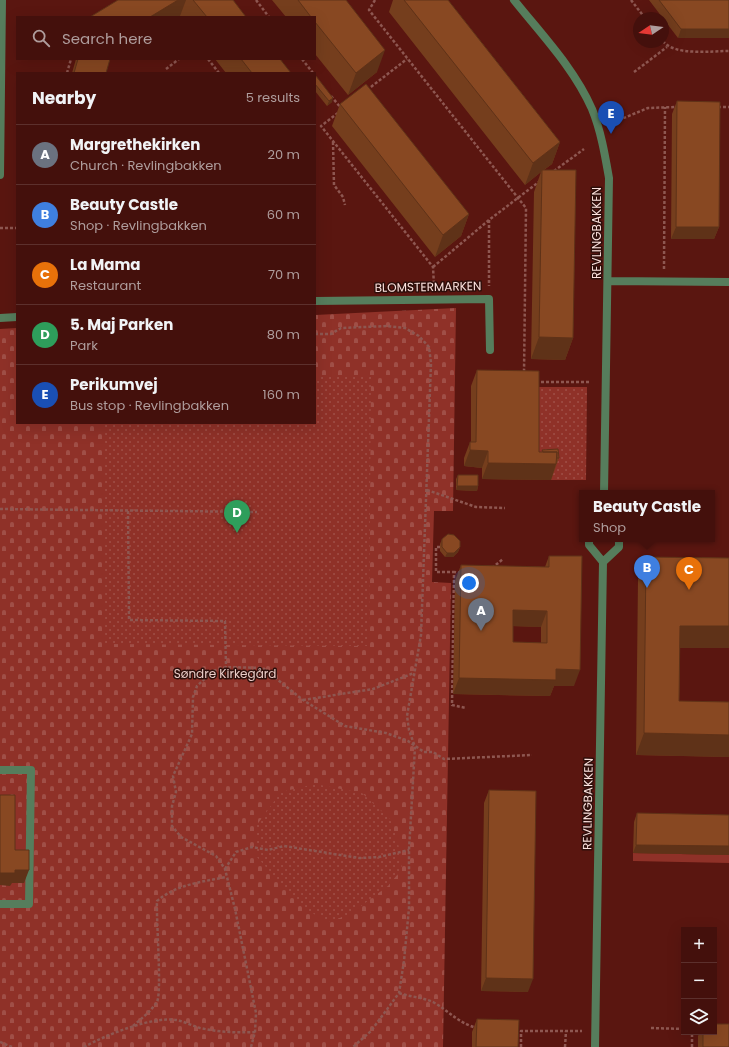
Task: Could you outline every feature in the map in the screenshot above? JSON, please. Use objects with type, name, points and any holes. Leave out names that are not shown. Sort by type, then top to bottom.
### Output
[{"type":"street","points":[[0,175],[2,0]]},
{"type":"street","name":"REVLINGBAKKEN","points":[[514,0],[573,75],[593,111],[609,178],[604,490]]},
{"type":"street","points":[[608,281],[729,282]]},
{"type":"street","name":"BLOMSTERMARKEN","points":[[316,301],[489,299],[490,350]]},
{"type":"street","points":[[0,318],[16,316]]},
{"type":"street","points":[[589,542],[589,545],[603,562],[619,547],[619,542]]},
{"type":"street","name":"REVLINGBAKKEN","points":[[596,1047],[603,562]]},
{"type":"street","points":[[0,770],[31,770],[28,904],[0,904]]},
{"type":"path","points":[[256,0],[268,16]]},
{"type":"path","points":[[375,0],[369,10],[526,208],[524,382]]},
{"type":"path","points":[[631,0],[640,12]]},
{"type":"path","points":[[634,72],[666,48]]},
{"type":"path","points":[[669,48],[679,50],[729,51]]},
{"type":"path","points":[[365,91],[407,59]]},
{"type":"path","points":[[67,72],[71,60]]},
{"type":"path","points":[[166,69],[178,60]]},
{"type":"path","points":[[209,60],[218,72]]},
{"type":"path","points":[[303,60],[312,72]]},
{"type":"path","points":[[328,93],[342,110]]},
{"type":"path","points":[[348,105],[321,126],[433,267],[435,299]]},
{"type":"path","points":[[664,282],[665,107]]},
{"type":"path","points":[[614,122],[648,108],[681,107]]},
{"type":"path","points":[[713,107],[729,107]]},
{"type":"path","points":[[333,141],[334,186],[343,198],[345,205]]},
{"type":"path","points":[[548,175],[584,149]]},
{"type":"path","points":[[433,267],[489,220],[542,180]]},
{"type":"path","points":[[489,220],[489,299]]},
{"type":"path","points":[[0,228],[16,228]]},
{"type":"path","points":[[316,334],[330,334],[341,328],[387,326],[405,328],[419,336],[429,347],[431,363],[421,635],[407,716],[409,730],[415,747],[409,850],[409,908],[399,993],[371,1031],[353,1047]]},
{"type":"path","points":[[531,382],[606,382]]},
{"type":"path","points":[[427,490],[476,507],[505,508]]},
{"type":"path","points":[[0,509],[257,512]]},
{"type":"path","points":[[128,511],[129,620],[225,621],[226,667]]},
{"type":"path","points":[[440,547],[436,547],[436,572],[462,572]]},
{"type":"path","points":[[486,573],[503,559]]},
{"type":"path","points":[[454,572],[452,704],[466,708]]},
{"type":"path","points":[[251,1047],[255,1032],[256,1013],[235,910],[225,870],[216,856],[181,837],[172,826],[172,806],[176,792],[173,776],[192,734],[193,698],[197,686],[213,670],[226,667],[262,668],[302,700],[345,726],[386,733],[408,741],[424,752],[433,752],[444,759],[532,755]]},
{"type":"path","points":[[302,700],[373,689],[415,672]]},
{"type":"path","points":[[225,870],[236,852],[252,847],[268,850],[284,846],[336,856],[359,858],[379,857],[409,850]]},
{"type":"path","points":[[133,1026],[148,1013],[158,1000],[159,977],[156,920],[157,901],[166,893],[185,885],[226,877]]},
{"type":"path","points":[[399,993],[423,998],[434,1003],[458,1021],[482,1030]]},
{"type":"path","points":[[84,1047],[133,1026],[160,1020],[177,1020],[201,1028],[227,1033],[255,1032]]},
{"type":"path","points":[[651,1028],[681,1029]]},
{"type":"path","points":[[513,1030],[596,1032]]},
{"type":"path","points":[[521,1031],[521,1047]]},
{"type":"path","points":[[565,1047],[566,1031]]},
{"type":"path","points":[[692,1035],[692,1047]]},
{"type":"path","points":[[0,1042],[12,1047]]},
{"type":"green space","name":"Søndre Kirkegård","points":[[456,308],[453,511],[434,511],[432,582],[451,583],[443,1047],[0,1047],[0,329],[16,328],[16,424],[316,424],[316,315]]},
{"type":"green space","points":[[316,375],[371,375],[369,646],[103,644],[105,424],[316,424]]},
{"type":"green space","points":[[533,387],[587,387],[586,480],[551,480],[551,468],[533,468]]},
{"type":"green space","points":[[315,784],[362,793],[390,819],[398,842],[402,869],[388,886],[349,915],[327,922],[301,906],[256,856],[256,826],[281,792]]},
{"type":"green space","points":[[633,853],[729,855],[729,863],[633,861]]},
{"type":"building","points":[[118,0],[178,0],[152,16],[92,16]]},
{"type":"building","points":[[193,0],[233,0],[245,16],[206,16]]},
{"type":"building","points":[[298,0],[346,0],[385,50],[356,73],[316,23],[316,16],[310,16]]},
{"type":"building","points":[[404,0],[448,0],[560,142],[533,163]]},
{"type":"building","points":[[659,0],[729,0],[729,29],[681,29]]},
{"type":"building","points":[[78,60],[110,60],[106,72],[74,72]]},
{"type":"building","points":[[242,60],[281,60],[290,72],[251,72]]},
{"type":"building","points":[[316,76],[333,98],[329,101],[316,85]]},
{"type":"building","points":[[366,84],[469,214],[443,235],[340,104]]},
{"type":"building","points":[[677,101],[720,102],[719,227],[676,227]]},
{"type":"building","points":[[542,170],[576,170],[573,338],[539,337]]},
{"type":"building","points":[[477,370],[539,371],[539,452],[557,452],[556,464],[488,463],[488,451],[470,450],[470,442],[476,442]]},
{"type":"building","points":[[558,449],[559,458],[557,458],[557,452],[543,452],[542,450]]},
{"type":"building","points":[[458,475],[478,475],[478,486],[457,486]]},
{"type":"building","points":[[448,534],[454,535],[460,541],[460,547],[454,553],[447,553],[442,547],[442,539]]},
{"type":"building","points":[[549,556],[582,556],[580,670],[556,669],[556,680],[459,678],[461,565],[549,567]],"holes":[[[513,610],[547,611],[547,643],[513,642]]]},
{"type":"building","points":[[646,557],[729,558],[729,626],[680,626],[679,701],[729,702],[729,735],[644,733]]},
{"type":"building","points":[[489,790],[536,791],[533,979],[486,978]]},
{"type":"building","points":[[0,795],[15,795],[15,850],[29,850],[29,870],[15,870],[15,873],[0,873]]},
{"type":"building","points":[[637,813],[729,815],[729,846],[636,845]]},
{"type":"building","points":[[477,1019],[519,1020],[518,1047],[476,1047]]},
{"type":"building","points":[[717,1024],[729,1024],[729,1047],[703,1047],[703,1035],[717,1035]]},
{"type":"place","name":"Perikumvej","points":[[611,134]]},
{"type":"place","name":"5. Maj Parken","points":[[237,533]]},
{"type":"place","name":"Beauty Castle","points":[[647,588]]},
{"type":"place","name":"La Mama","points":[[689,590]]},
{"type":"place","name":"Margrethekirken","points":[[481,631]]}]
